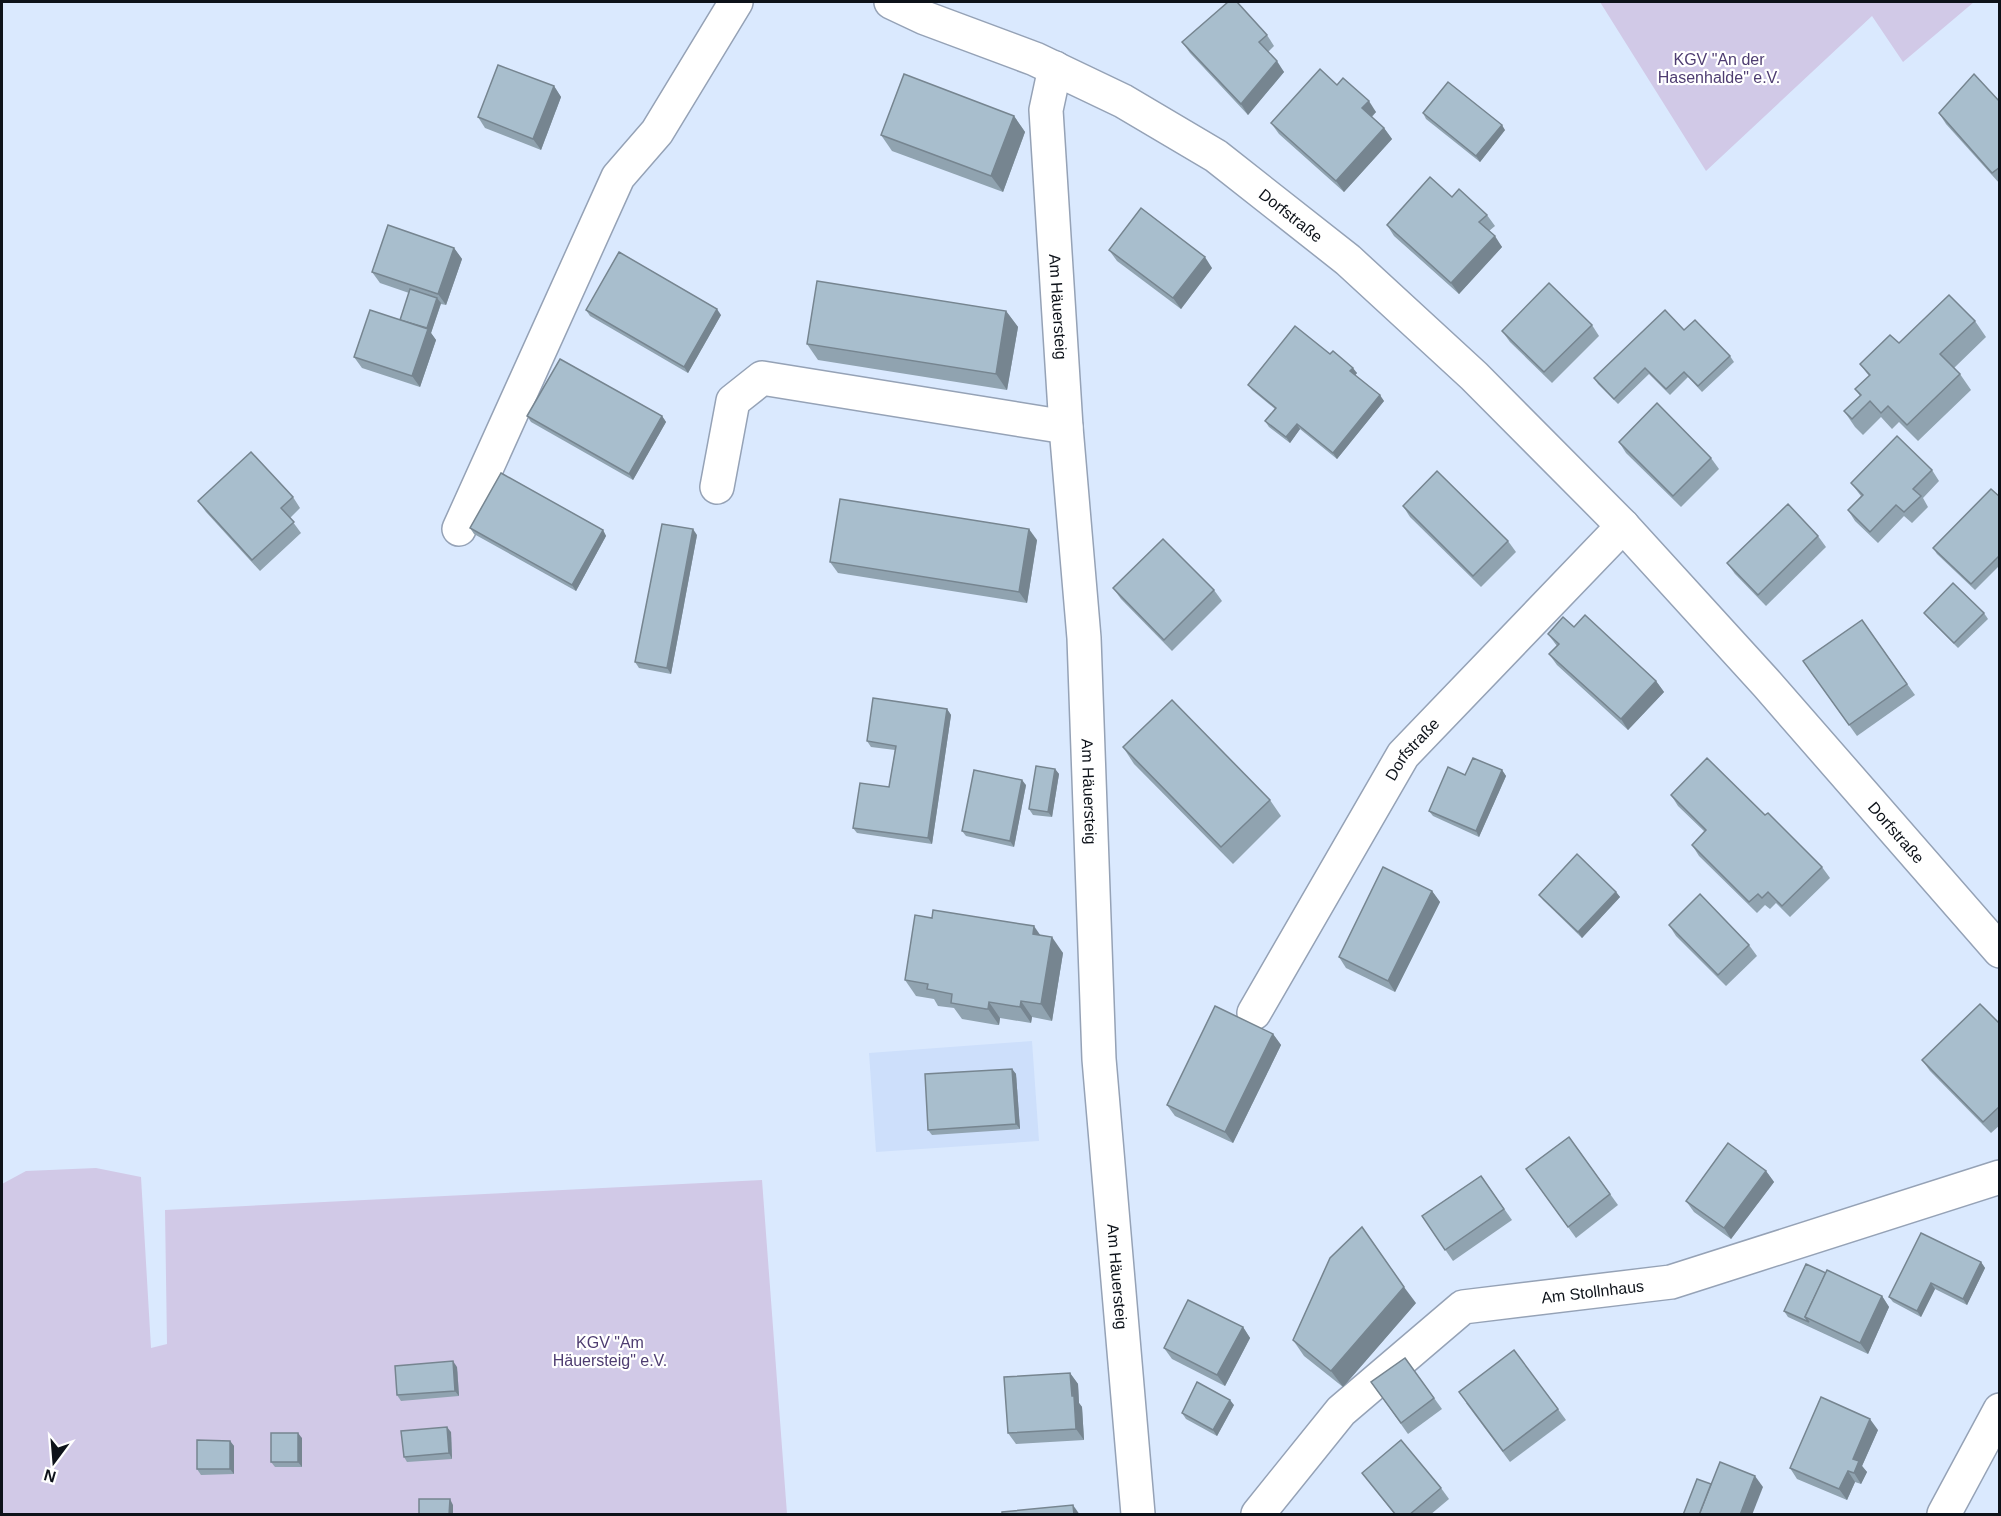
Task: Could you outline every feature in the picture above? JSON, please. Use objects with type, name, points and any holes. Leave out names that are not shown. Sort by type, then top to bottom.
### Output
[{"type":"street","points":[[459,529],[618,177],[657,132],[736,2]]},
{"type":"street","name":"Dorfstraße","points":[[891,2],[925,18],[1055,68],[1123,101],[1216,156],[1348,260],[1474,376],[1623,526],[1767,684],[2000,951]]},
{"type":"street","name":"Am Häuersteig","points":[[1055,68],[1046,110],[1066,427],[1084,638],[1099,1059],[1138,1515]]},
{"type":"street","points":[[717,487],[733,401],[762,378],[1066,427]]},
{"type":"street","name":"Dorfstraße","points":[[1254,1013],[1403,755],[1623,526]]},
{"type":"street","name":"Am Stollnhaus","points":[[1258,1515],[1341,1411],[1463,1307],[1671,1282],[2000,1177]]},
{"type":"street","points":[[1944,1515],[2000,1410]]},
{"type":"shaded area","points":[[1032,1041],[1039,1141],[876,1152],[869,1053]]},
{"type":"green space","name":"KGV \"An der Hasenhalde\" e.V.","points":[[1600,2],[1974,2],[1903,62],[1872,16],[1706,171]]},
{"type":"green space","name":"KGV \"Am Häuersteig\" e.V.","points":[[96,1168],[141,1177],[151,1348],[167,1344],[165,1210],[762,1180],[787,1514],[2,1514],[2,1184],[26,1171]]},
{"type":"building","points":[[1228,2],[1237,2],[1267,35],[1259,42],[1277,61],[1241,104],[1182,42]]},
{"type":"building","points":[[498,65],[554,86],[533,139],[478,117]]},
{"type":"building","points":[[1320,69],[1337,85],[1343,78],[1369,101],[1362,108],[1384,128],[1336,181],[1271,123]]},
{"type":"building","points":[[904,74],[1014,116],[991,176],[881,135]]},
{"type":"building","points":[[1974,74],[2000,102],[2000,167],[1992,173],[1939,113]]},
{"type":"building","points":[[1448,82],[1502,125],[1476,156],[1423,113]]},
{"type":"building","points":[[1430,177],[1452,197],[1459,189],[1487,215],[1479,222],[1495,236],[1451,283],[1387,225]]},
{"type":"building","points":[[1141,208],[1205,257],[1173,298],[1109,250]]},
{"type":"building","points":[[388,225],[454,248],[438,294],[372,272]]},
{"type":"building","points":[[619,252],[717,309],[684,367],[586,310]]},
{"type":"building","points":[[817,281],[1006,311],[996,374],[807,344]]},
{"type":"building","points":[[1549,283],[1592,325],[1544,372],[1502,331]]},
{"type":"building","points":[[410,289],[437,298],[427,328],[400,320]]},
{"type":"building","points":[[1949,295],[1975,321],[1940,354],[1960,374],[1907,425],[1888,406],[1881,413],[1870,401],[1852,419],[1844,411],[1861,395],[1855,389],[1870,375],[1860,364],[1890,335],[1899,343]]},
{"type":"building","points":[[370,310],[428,329],[412,376],[354,357]]},
{"type":"building","points":[[1665,310],[1684,330],[1695,320],[1730,356],[1698,386],[1684,372],[1666,389],[1645,368],[1614,399],[1594,378]]},
{"type":"building","points":[[1295,326],[1330,354],[1333,351],[1353,368],[1350,371],[1380,395],[1333,453],[1297,424],[1286,437],[1265,421],[1276,408],[1248,385]]},
{"type":"building","points":[[560,359],[662,416],[629,474],[527,416]]},
{"type":"building","points":[[1657,403],[1711,458],[1673,496],[1619,442]]},
{"type":"building","points":[[1897,436],[1932,470],[1913,489],[1921,496],[1904,512],[1896,505],[1870,532],[1848,510],[1863,495],[1851,483]]},
{"type":"building","points":[[251,452],[293,497],[281,508],[294,522],[252,560],[198,501]]},
{"type":"building","points":[[1437,471],[1508,541],[1473,576],[1403,506]]},
{"type":"building","points":[[501,473],[603,530],[572,585],[470,528]]},
{"type":"building","points":[[1991,489],[2000,497],[2000,555],[1971,584],[1933,548]]},
{"type":"building","points":[[840,499],[1029,529],[1019,592],[830,562]]},
{"type":"building","points":[[1788,504],[1818,536],[1758,595],[1727,563]]},
{"type":"building","points":[[662,524],[693,529],[667,668],[635,662]]},
{"type":"building","points":[[1163,539],[1214,590],[1164,640],[1113,588]]},
{"type":"building","points":[[1953,583],[1984,613],[1954,643],[1924,613]]},
{"type":"building","points":[[1585,615],[1656,681],[1621,719],[1549,654],[1559,644],[1548,634],[1563,617],[1574,627]]},
{"type":"building","points":[[1862,620],[1907,684],[1849,725],[1803,661]]},
{"type":"building","points":[[873,698],[947,709],[928,838],[853,828],[860,783],[889,787],[896,746],[867,741]]},
{"type":"building","points":[[1172,700],[1270,800],[1221,847],[1123,747]]},
{"type":"building","points":[[1473,758],[1502,770],[1476,831],[1429,811],[1448,767],[1465,775]]},
{"type":"building","points":[[1707,758],[1765,815],[1768,813],[1822,867],[1782,906],[1768,892],[1762,898],[1758,894],[1749,902],[1692,845],[1706,830],[1671,795]]},
{"type":"building","points":[[1036,766],[1055,769],[1048,812],[1029,809]]},
{"type":"building","points":[[974,770],[1022,780],[1010,841],[962,831]]},
{"type":"building","points":[[1577,854],[1616,892],[1578,932],[1539,895]]},
{"type":"building","points":[[1383,867],[1432,891],[1388,981],[1339,957]]},
{"type":"building","points":[[1700,894],[1749,945],[1718,975],[1669,925]]},
{"type":"building","points":[[933,910],[1034,926],[1033,934],[1052,937],[1041,1004],[1021,1001],[1020,1007],[989,1002],[988,1009],[986,1009],[951,1003],[952,994],[927,989],[928,984],[905,980],[915,915],[932,918]]},
{"type":"building","points":[[1980,1004],[2000,1024],[2000,1106],[1983,1122],[1922,1060]]},
{"type":"building","points":[[1215,1006],[1273,1034],[1225,1132],[1167,1105]]},
{"type":"building","points":[[1012,1069],[1016,1124],[928,1130],[925,1074]]},
{"type":"building","points":[[1569,1137],[1610,1194],[1568,1227],[1526,1169]]},
{"type":"building","points":[[1728,1143],[1766,1171],[1724,1228],[1686,1201]]},
{"type":"building","points":[[1481,1176],[1504,1209],[1445,1250],[1422,1216]]},
{"type":"building","points":[[1362,1227],[1404,1287],[1331,1371],[1293,1340],[1330,1258]]},
{"type":"building","points":[[1921,1233],[1981,1262],[1963,1299],[1931,1283],[1917,1311],[1889,1297]]},
{"type":"building","points":[[1806,1264],[1826,1273],[1805,1317],[1809,1322],[1784,1311]]},
{"type":"building","points":[[1827,1270],[1882,1296],[1860,1343],[1805,1317]]},
{"type":"building","points":[[1188,1300],[1243,1327],[1217,1375],[1164,1348]]},
{"type":"building","points":[[1514,1350],[1558,1409],[1503,1451],[1459,1392]]},
{"type":"building","points":[[1405,1358],[1434,1398],[1401,1423],[1371,1382]]},
{"type":"building","points":[[453,1361],[455,1391],[397,1395],[395,1366]]},
{"type":"building","points":[[1070,1373],[1076,1429],[1008,1433],[1004,1377]]},
{"type":"building","points":[[1197,1382],[1230,1400],[1213,1430],[1182,1413]]},
{"type":"building","points":[[1821,1397],[1870,1419],[1853,1459],[1859,1461],[1854,1473],[1848,1471],[1839,1489],[1790,1468]]},
{"type":"building","points":[[447,1427],[449,1453],[404,1457],[401,1431]]},
{"type":"building","points":[[271,1433],[298,1433],[298,1462],[271,1462]]},
{"type":"building","points":[[197,1440],[230,1441],[230,1469],[197,1469]]},
{"type":"building","points":[[1401,1440],[1441,1488],[1409,1515],[1396,1515],[1362,1473]]},
{"type":"building","points":[[1720,1462],[1755,1476],[1740,1515],[1699,1515]]},
{"type":"building","points":[[1697,1479],[1711,1484],[1699,1515],[1683,1515]]},
{"type":"building","points":[[419,1499],[450,1499],[449,1515],[419,1515]]},
{"type":"building","points":[[1073,1505],[1074,1515],[1002,1515],[1002,1512]]}]
